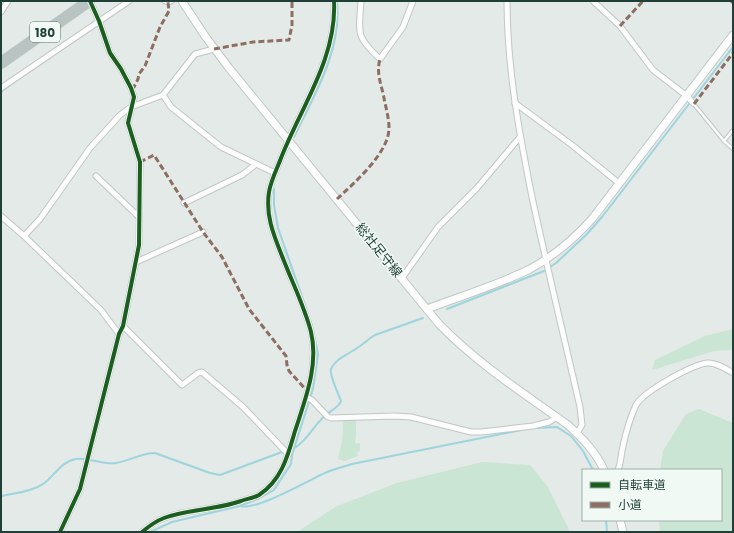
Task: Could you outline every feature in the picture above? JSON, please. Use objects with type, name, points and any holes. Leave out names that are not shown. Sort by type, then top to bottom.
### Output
[{"type":"highway","name":"180","points":[[1,63],[89,1]]},
{"type":"main road","name":"総社足守線","points":[[182,1],[214,49],[232,72],[454,340],[477,360],[577,433],[588,445],[603,469]]},
{"type":"main road","points":[[427,309],[516,276],[557,252],[582,230],[690,99],[733,35]]},
{"type":"main road","points":[[620,521],[623,532]]},
{"type":"street","points":[[1,12],[8,1]]},
{"type":"street","points":[[60,532],[80,489],[88,461],[119,334],[123,326],[140,245],[140,162],[128,123],[134,97],[121,69],[110,53],[99,21],[89,1]]},
{"type":"street","points":[[1,88],[129,1]]},
{"type":"street","points":[[165,1],[171,1]]},
{"type":"street","points":[[142,532],[162,518],[235,503],[258,495],[274,482],[283,468],[309,398],[313,353],[311,332],[271,229],[269,193],[288,140],[314,86],[328,52],[332,31],[334,1]]},
{"type":"street","points":[[361,1],[360,35],[367,46],[380,59],[404,27],[413,1]]},
{"type":"street","points":[[507,1],[509,55],[514,103],[547,270],[580,407],[582,425],[577,433]]},
{"type":"street","points":[[593,1],[620,26],[653,70],[690,99]]},
{"type":"street","points":[[24,236],[40,219],[90,148],[120,115],[131,107],[163,95],[195,54],[214,49]]},
{"type":"street","points":[[163,95],[171,107],[221,147],[255,165],[275,173]]},
{"type":"street","points":[[514,103],[572,145],[620,184]]},
{"type":"street","points":[[402,278],[438,227],[477,188],[520,137]]},
{"type":"street","points":[[184,203],[242,175],[255,165]]},
{"type":"street","points":[[96,176],[139,217]]},
{"type":"street","points":[[1,216],[101,310],[119,334]]},
{"type":"street","points":[[136,262],[203,232]]},
{"type":"street","points":[[123,326],[182,385],[198,373],[202,372],[243,407],[288,454]]},
{"type":"street","points":[[618,469],[622,447],[631,417],[637,403],[644,396],[654,388],[695,367],[709,363],[716,364],[733,373]]},
{"type":"street","points":[[309,398],[326,415],[411,417],[471,432],[533,426],[549,422],[557,417]]},
{"type":"lane","points":[[690,99],[724,141],[733,149]]},
{"type":"lane","points":[[724,141],[733,130]]},
{"type":"green space","points":[[733,329],[733,350],[714,351],[652,370],[655,360],[705,336]]},
{"type":"green space","points":[[699,409],[733,423],[733,532],[660,532],[659,521],[722,521],[722,469],[660,469],[663,451],[686,414]]},
{"type":"green space","points":[[342,419],[356,419],[355,443],[360,443],[360,451],[357,452],[358,456],[345,461],[338,459],[343,435]]},
{"type":"green space","points":[[482,462],[530,465],[548,487],[570,532],[297,532],[337,506],[397,483]]},
{"type":"waterway","points":[[294,137],[318,88],[331,54],[335,37],[337,1]]},
{"type":"waterway","points":[[447,309],[544,271],[556,263],[586,235],[602,217],[733,47]]},
{"type":"waterway","points":[[1,92],[10,85]]},
{"type":"waterway","points":[[274,189],[274,205],[278,228],[306,308]]},
{"type":"waterway","points":[[292,449],[301,443],[323,418],[337,407],[341,401],[331,372],[333,365],[375,335],[423,318]]},
{"type":"waterway","points":[[150,532],[172,522],[240,506],[258,499],[274,490],[291,464],[292,455],[313,389],[318,354],[311,322]]},
{"type":"waterway","points":[[535,428],[557,427],[571,436],[583,451],[592,469]]},
{"type":"waterway","points":[[241,506],[258,504],[270,500],[325,473],[352,464],[521,430]]},
{"type":"waterway","points":[[1,496],[28,491],[38,487],[47,481],[66,463],[76,459],[116,463],[145,454],[155,453],[210,473],[220,475],[282,452]]},
{"type":"waterway","points":[[606,521],[607,532]]},
{"type":"marked path","points":[[214,49],[253,42],[289,40],[292,25],[292,1]]},
{"type":"marked path","points":[[620,26],[643,1]]},
{"type":"marked path","points":[[131,88],[134,87],[139,74],[145,66],[160,27],[169,11],[168,2]]},
{"type":"marked path","points":[[694,104],[733,53]]},
{"type":"marked path","points":[[337,199],[369,167],[377,157],[387,138],[389,128],[380,83],[380,59]]},
{"type":"marked path","points":[[140,162],[154,155],[203,232],[222,257],[249,309],[286,356],[289,371],[308,392]]},
{"type":"cycle path","points":[[60,532],[80,489],[119,334],[123,326],[139,245],[140,162],[128,123],[134,97],[121,69],[110,53],[99,21],[90,1]]},
{"type":"cycle path","points":[[142,532],[158,521],[173,515],[231,504],[259,495],[273,482],[287,458],[310,382],[313,344],[306,314],[277,244],[268,210],[268,201],[269,192],[281,158],[324,62],[330,42],[334,1]]}]
